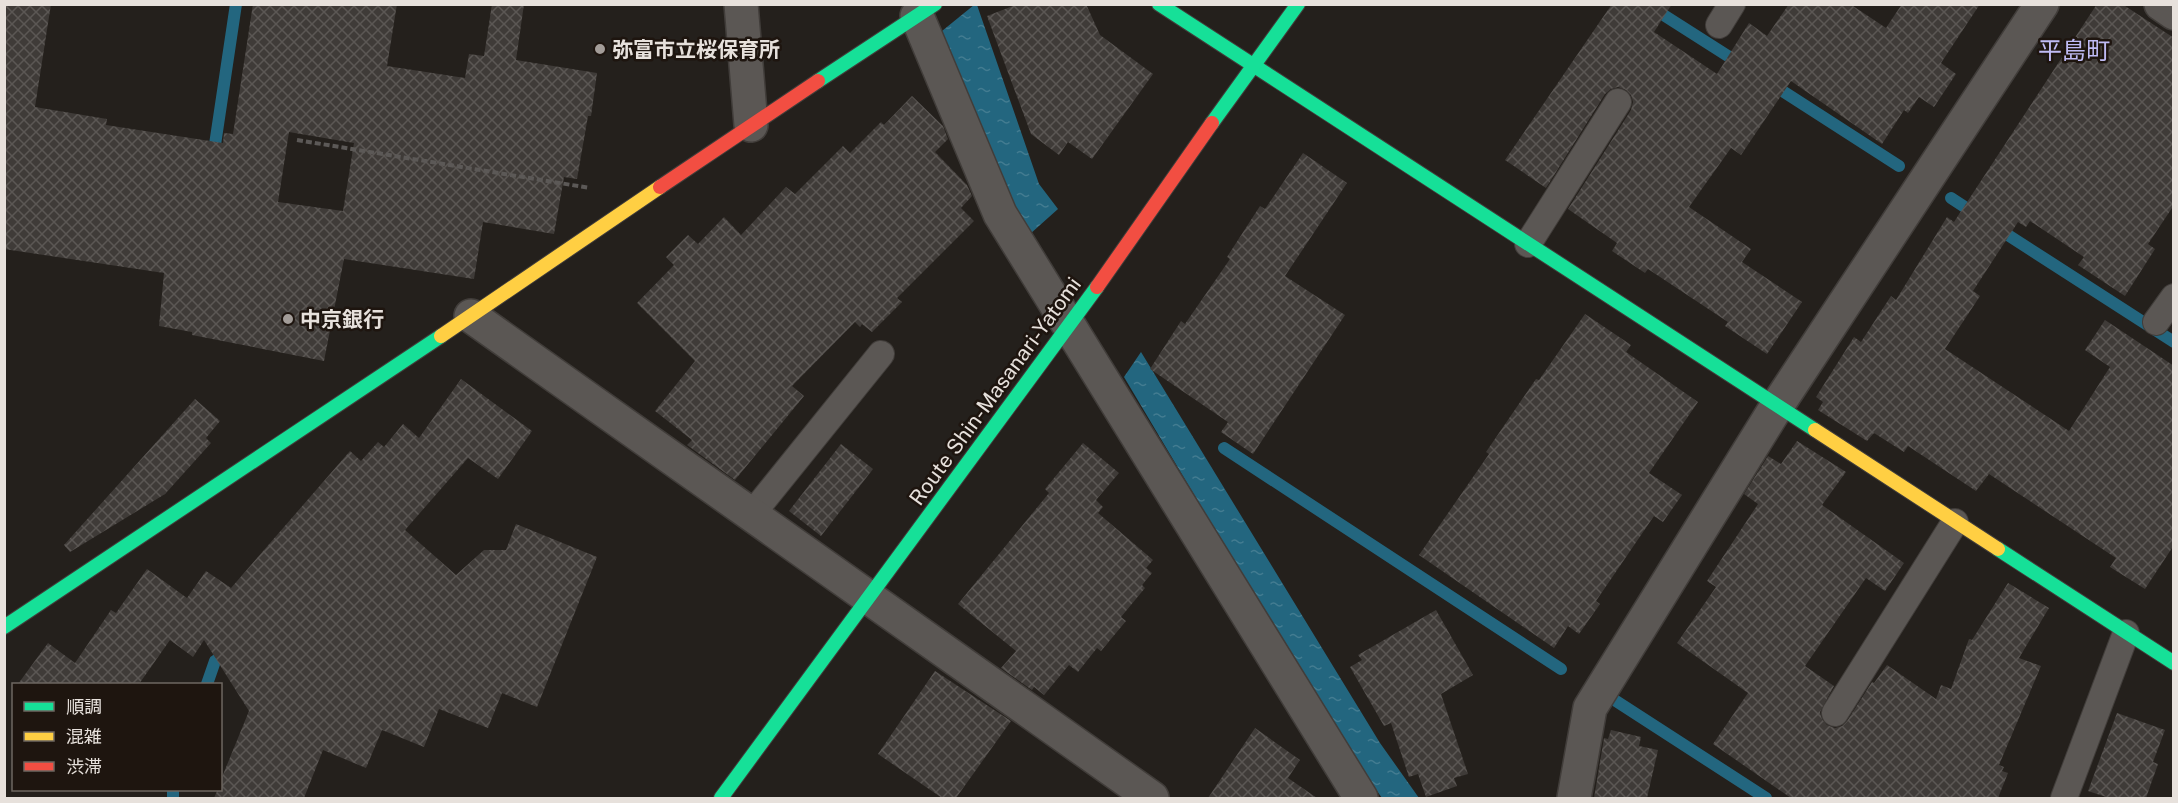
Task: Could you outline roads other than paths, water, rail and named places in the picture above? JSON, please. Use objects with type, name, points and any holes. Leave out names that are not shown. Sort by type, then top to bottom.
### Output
[{"type":"street","points":[[741,4],[751,125]]},
{"type":"street","points":[[1159,4],[2174,663]]},
{"type":"street","name":"Route Shin-Masanari-Yatomi","points":[[721,798],[1069,327],[1253,64],[1298,4]]},
{"type":"street","points":[[1574,798],[1590,708],[1777,406],[2042,4]]},
{"type":"street","points":[[2161,4],[2174,13]]},
{"type":"street","points":[[4,627],[926,10],[1000,214],[1360,798]]},
{"type":"street","points":[[471,316],[1152,798]]},
{"type":"lane","points":[[1528,244],[1618,102]]},
{"type":"lane","points":[[2157,322],[2174,297]]},
{"type":"lane","points":[[752,514],[881,354]]},
{"type":"lane","points":[[1835,713],[1955,522]]},
{"type":"lane","points":[[2064,798],[2126,633]]},
{"type":"water","points":[[977,5],[1039,184],[1058,209],[1030,234],[1003,184],[942,31]]},
{"type":"water","points":[[1141,352],[1380,743],[1419,798],[1382,798],[1339,738],[1124,377]]},
{"type":"waterway","points":[[213,158],[236,4]]},
{"type":"waterway","points":[[1651,7],[1742,65]]},
{"type":"waterway","points":[[1770,83],[1899,166]]},
{"type":"waterway","points":[[1951,198],[1977,215]]},
{"type":"waterway","points":[[1997,228],[2174,342]]},
{"type":"waterway","points":[[1224,448],[1561,669]]},
{"type":"waterway","points":[[207,683],[215,661],[229,653]]},
{"type":"waterway","points":[[1616,701],[1766,798]]},
{"type":"waterway","points":[[173,791],[173,798]]},
{"type":"place","name":"弥富市立桜保育所","points":[[600,49]]},
{"type":"place","name":"中京銀行","points":[[288,319]]},
{"type":"district","name":"平島町","points":[[2074,50]]}]
